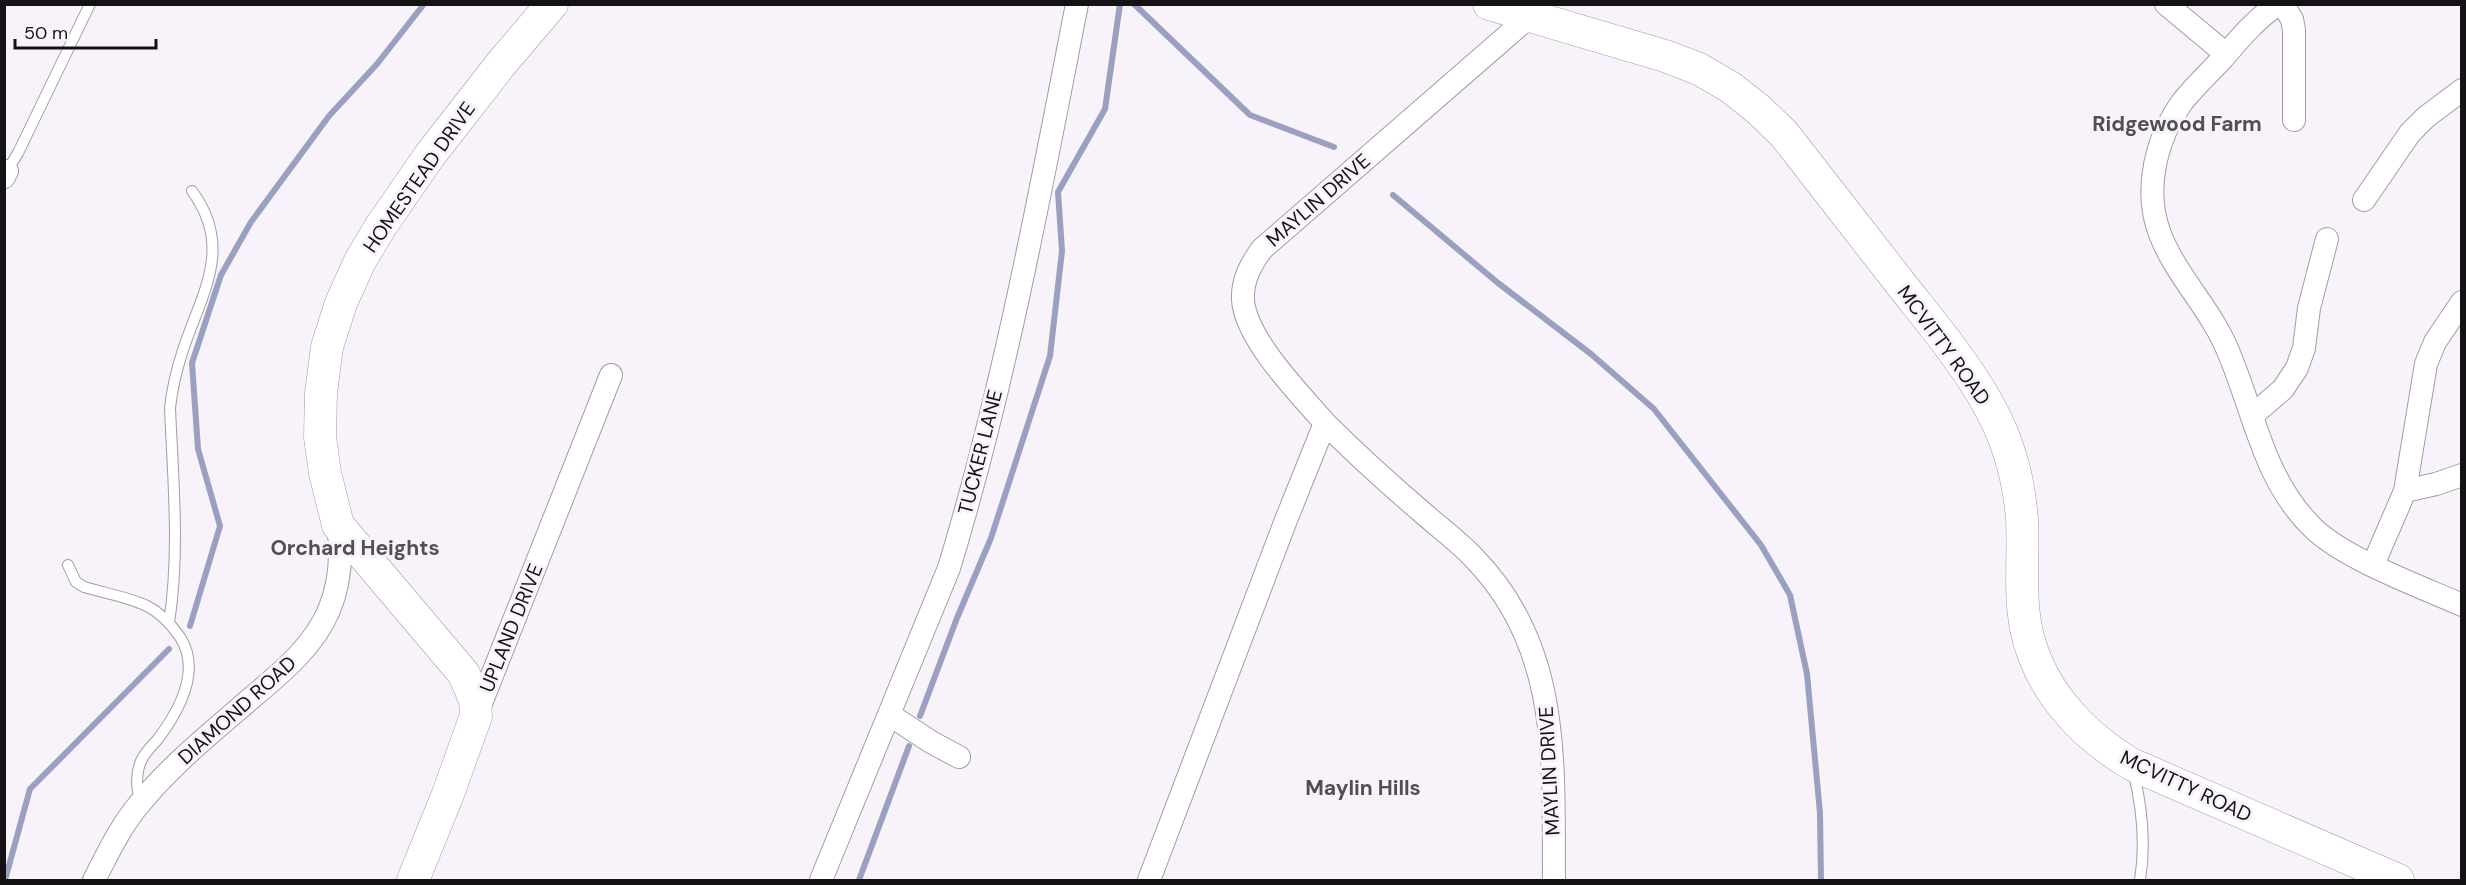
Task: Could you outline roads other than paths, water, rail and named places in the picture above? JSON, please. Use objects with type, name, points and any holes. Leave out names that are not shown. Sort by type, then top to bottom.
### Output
[{"type":"street","name":"HOMESTEAD DRIVE","points":[[476,716],[472,690],[464,674],[338,525],[324,473],[320,437],[321,393],[327,347],[341,303],[360,261],[424,164],[501,64],[552,4]]},
{"type":"street","name":"TUCKER LANE","points":[[821,880],[949,568],[964,520],[1024,268],[1077,4]]},
{"type":"street","name":"MCVITTY ROAD","points":[[1489,4],[1665,56],[1699,69],[1739,94],[1784,134],[1923,312],[1989,406],[2001,431],[2018,490],[2022,518],[2026,627],[2035,656],[2064,708],[2100,743],[2131,764],[2398,880]]},
{"type":"street","points":[[2166,4],[2226,54]]},
{"type":"street","points":[[2294,120],[2294,30],[2292,19],[2280,4],[2259,16],[2184,101],[2172,119],[2161,142],[2154,170],[2152,189],[2159,232],[2169,255],[2205,308],[2227,347],[2268,462],[2280,488],[2296,510],[2338,547],[2462,605]]},
{"type":"street","name":"MAYLIN DRIVE","points":[[1530,16],[1262,249],[1250,266],[1243,300],[1246,318],[1254,334],[1287,379],[1325,423],[1361,459],[1474,558],[1497,585],[1516,614],[1539,666],[1546,704],[1551,742],[1554,880]]},
{"type":"street","points":[[2364,200],[2410,133],[2426,117],[2462,90]]},
{"type":"street","points":[[2253,415],[2283,389],[2297,368],[2304,348],[2309,308],[2327,239]]},
{"type":"street","points":[[2373,565],[2405,491],[2426,364],[2435,342],[2462,302]]},
{"type":"street","name":"UPLAND DRIVE","points":[[413,880],[611,375]]},
{"type":"street","points":[[1149,880],[1325,423]]},
{"type":"street","points":[[2405,491],[2462,475]]},
{"type":"street","name":"DIAMOND ROAD","points":[[94,880],[116,838],[140,803],[210,734],[305,648],[320,628],[337,587],[341,562],[338,525]]},
{"type":"street","points":[[890,715],[930,742],[959,757]]},
{"type":"lane","points":[[6,174],[90,4]]},
{"type":"lane","points":[[169,623],[175,586],[176,548],[170,408],[172,385],[210,278],[213,257],[209,224],[192,191]]},
{"type":"lane","points":[[68,565],[76,582],[84,587],[146,605],[169,623],[183,642],[188,655],[190,671],[187,688],[174,713],[141,761],[137,775],[140,803]]},
{"type":"lane","points":[[2131,764],[2140,797],[2143,832],[2140,880]]},
{"type":"waterway","points":[[190,626],[220,526],[198,449],[192,363],[221,275],[251,222],[329,116],[377,64],[424,4]]},
{"type":"waterway","points":[[920,716],[957,618],[991,538],[1050,356],[1062,251],[1058,192],[1105,109],[1120,4]]},
{"type":"waterway","points":[[1134,4],[1250,115],[1334,147]]},
{"type":"waterway","points":[[1393,195],[1498,283],[1591,354],[1654,409],[1761,545],[1790,595],[1807,674],[1820,813],[1821,880]]},
{"type":"waterway","points":[[5,880],[30,789],[169,649]]},
{"type":"waterway","points":[[859,880],[909,746]]},
{"type":"district","name":"Ridgewood Farm","points":[[2177,124]]},
{"type":"district","name":"Orchard Heights","points":[[355,548]]},
{"type":"district","name":"Maylin Hills","points":[[1363,788]]}]
